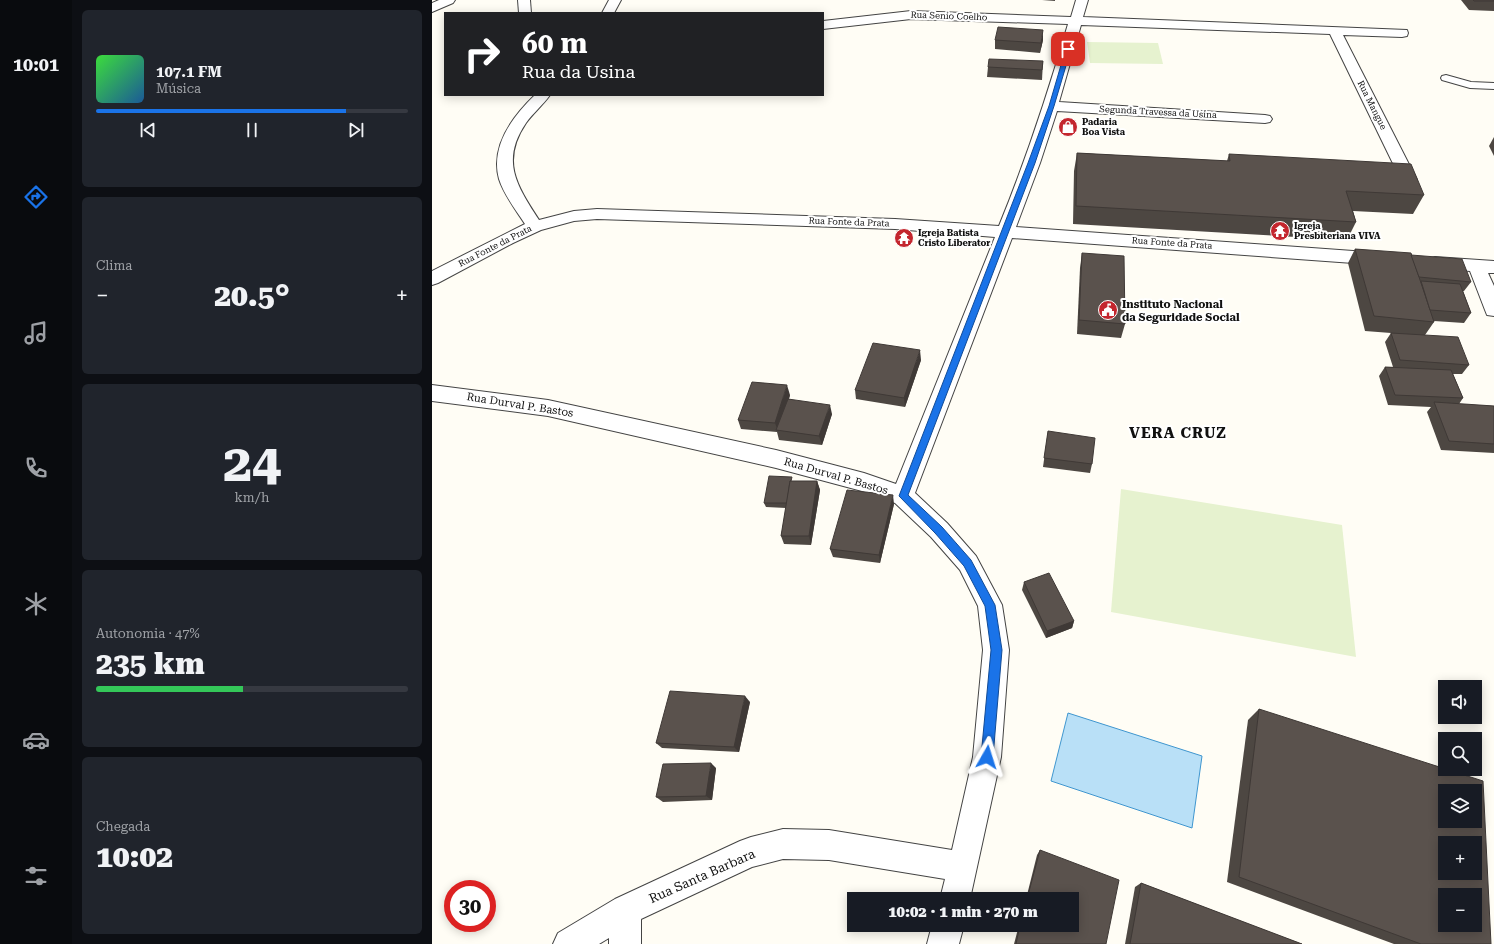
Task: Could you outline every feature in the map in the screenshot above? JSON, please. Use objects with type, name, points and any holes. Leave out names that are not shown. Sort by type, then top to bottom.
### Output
[{"type":"street","points":[[432,8],[449,0]]},
{"type":"street","points":[[524,0],[525,12]]},
{"type":"street","points":[[609,12],[615,0]]},
{"type":"street","points":[[903,496],[1052,106],[1082,0]]},
{"type":"street","name":"Rua Senio Coelho","points":[[824,25],[848,23],[906,14],[1402,33]]},
{"type":"street","name":"Rua Mangue","points":[[1335,31],[1409,180]]},
{"type":"street","points":[[535,226],[515,196],[507,178],[504,162],[508,142],[519,121],[542,96]]},
{"type":"street","name":"Segunda Travessa da Usina","points":[[1052,106],[1265,118]]},
{"type":"street","name":"Rua Fonte da Prata","points":[[432,279],[507,239],[535,226],[574,216],[597,214],[895,224],[1486,267]]},
{"type":"street","points":[[1486,267],[1494,310]]},
{"type":"street","name":"Rua Durval P. Bastos","points":[[432,393],[548,408],[776,459],[864,482],[903,496],[939,530],[968,563],[990,605],[996,650],[987,757],[957,892]]},
{"type":"street","name":"Rua Santa Barbara","points":[[569,944],[626,910],[723,864],[751,852],[783,844],[829,845],[963,867]]},
{"type":"street","points":[[625,944],[626,910]]},
{"type":"street","points":[[943,944],[946,932]]},
{"type":"lane","points":[[1446,78],[1470,85],[1494,86]]},
{"type":"green space","points":[[1087,42],[1158,43],[1163,64],[1090,63]]},
{"type":"green space","points":[[1121,489],[1342,525],[1356,657],[1111,612]]},
{"type":"water","points":[[1068,713],[1202,756],[1192,828],[1051,781]]},
{"type":"building","points":[[1473,0],[1494,0],[1494,1],[1474,1]]},
{"type":"building","points":[[998,27],[1043,30],[1041,43],[995,40]]},
{"type":"building","points":[[989,59],[1043,61],[1042,70],[988,67]]},
{"type":"building","points":[[1077,153],[1230,161],[1229,154],[1411,164],[1424,195],[1346,191],[1356,222],[1076,206]]},
{"type":"building","points":[[1355,249],[1411,253],[1434,322],[1374,316]]},
{"type":"building","points":[[1082,253],[1124,256],[1125,324],[1079,320]]},
{"type":"building","points":[[1411,255],[1462,259],[1471,282],[1419,277]]},
{"type":"building","points":[[1421,281],[1460,284],[1471,313],[1430,310]]},
{"type":"building","points":[[1391,333],[1458,337],[1469,365],[1400,360]]},
{"type":"building","points":[[873,343],[920,350],[904,398],[855,390]]},
{"type":"building","points":[[1385,367],[1451,370],[1463,398],[1395,395]]},
{"type":"building","points":[[752,382],[787,385],[775,423],[738,420]]},
{"type":"building","points":[[788,399],[830,405],[819,436],[776,430]]},
{"type":"building","points":[[1434,402],[1494,406],[1494,444],[1449,441]]},
{"type":"building","points":[[1048,431],[1095,438],[1092,464],[1044,458]]},
{"type":"building","points":[[769,476],[792,477],[790,481],[787,503],[764,503]]},
{"type":"building","points":[[790,481],[817,481],[809,536],[781,536]]},
{"type":"building","points":[[847,490],[893,495],[879,555],[830,549]]},
{"type":"building","points":[[1049,573],[1074,621],[1047,631],[1024,582]]},
{"type":"building","points":[[670,691],[745,696],[734,747],[656,743]]},
{"type":"building","points":[[1259,709],[1438,767],[1438,776],[1467,776],[1483,781],[1491,944],[1421,944],[1239,877]]},
{"type":"building","points":[[711,763],[706,796],[656,797],[663,764]]},
{"type":"building","points":[[1040,850],[1119,880],[1106,944],[1016,944],[1019,932],[1079,932],[1079,892],[1029,892]]},
{"type":"building","points":[[1141,883],[1302,944],[1130,944]]},
{"type":"place","name":"Padaria Boa Vista","points":[[1068,127]]},
{"type":"place","name":"Igreja Presbiteriana VIVA","points":[[1280,231]]},
{"type":"place","name":"Igreja Batista Cristo Liberator","points":[[904,238]]},
{"type":"place","name":"Instituto Nacional da Seguridade Social","points":[[1108,310]]},
{"type":"district","name":"VERA CRUZ","points":[[1178,433]]},
{"type":"route","points":[[987,757],[996,650],[990,605],[968,563],[939,530],[903,496],[1032,163],[1052,106],[1068,49]]}]
